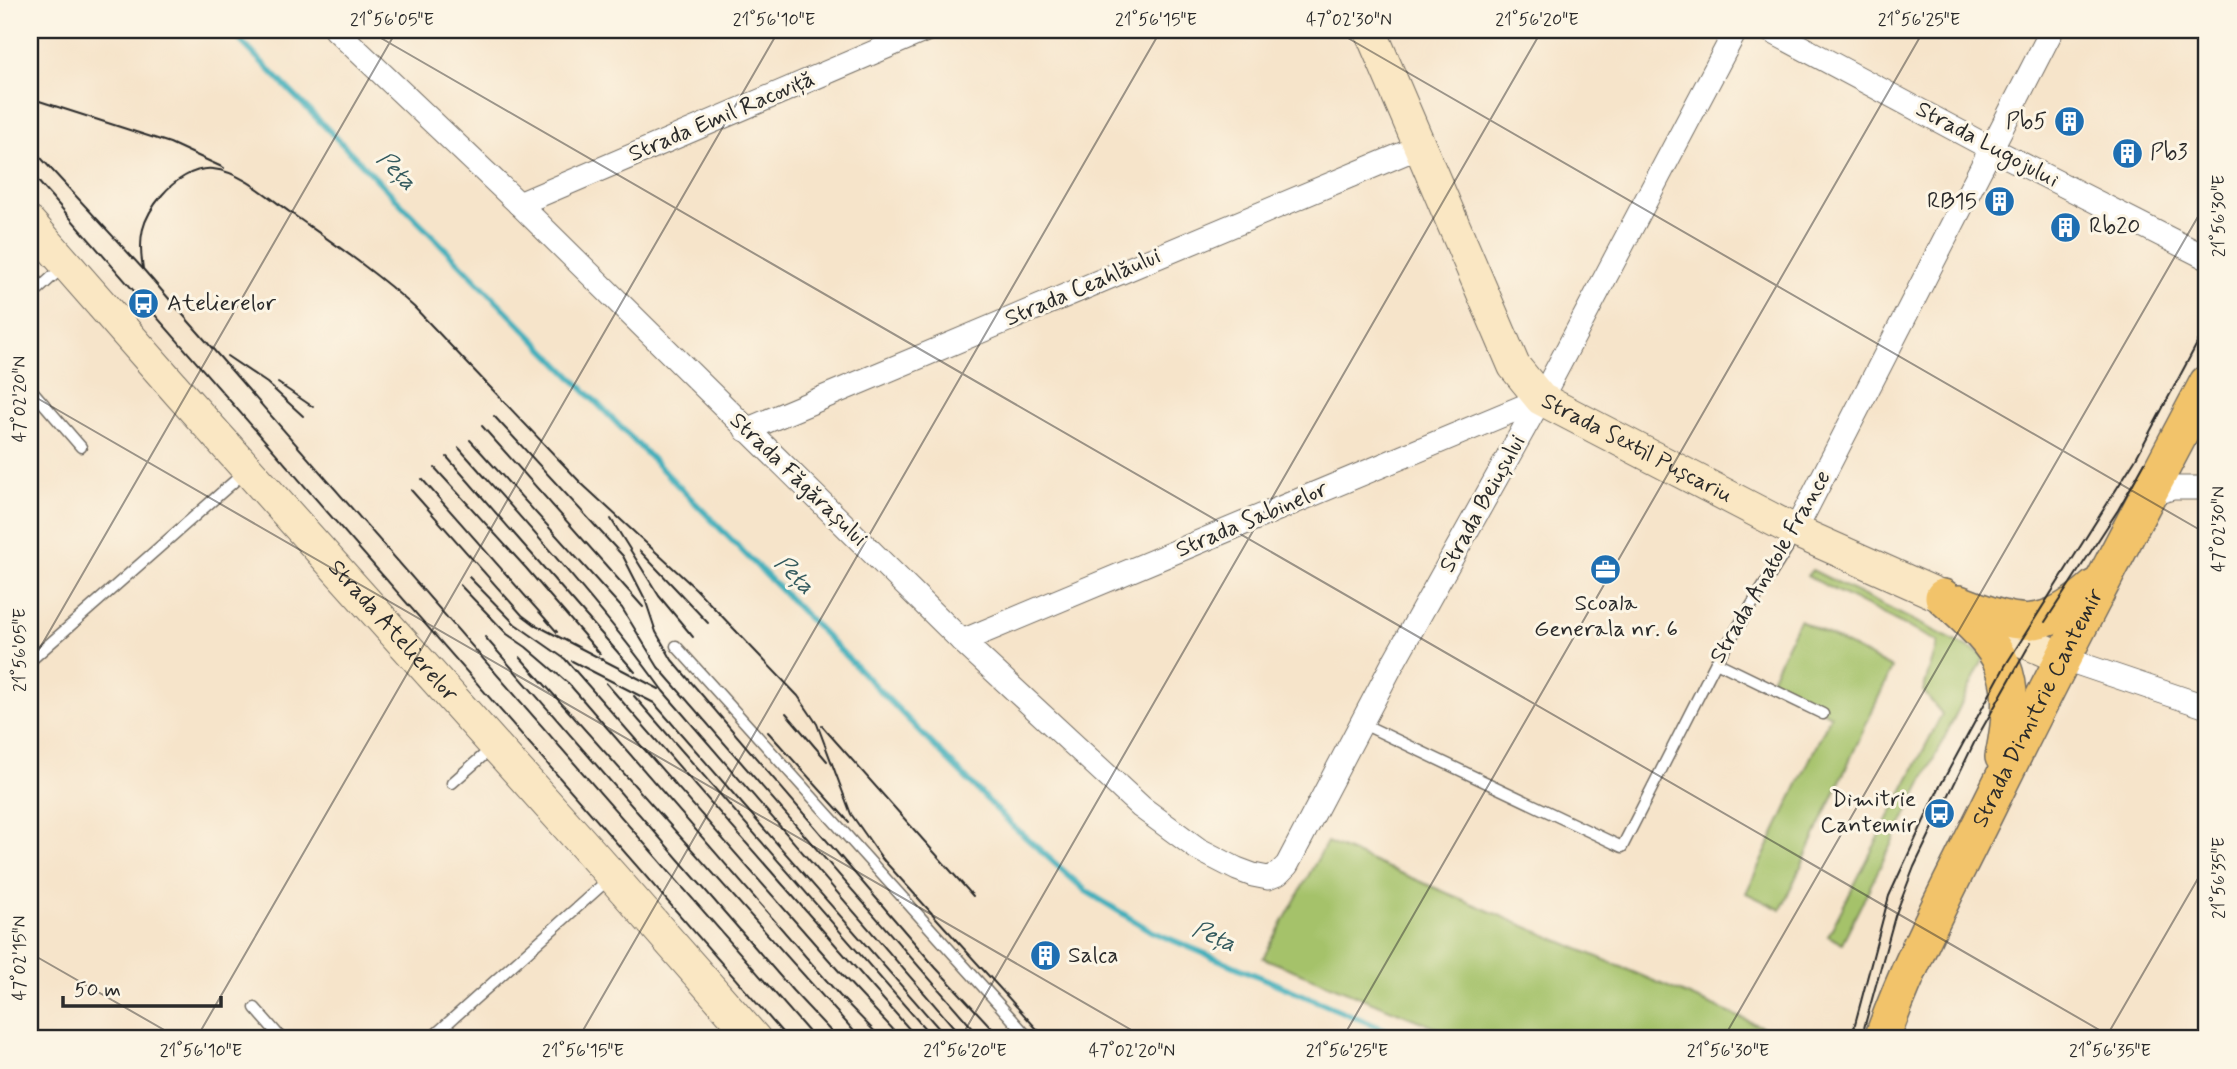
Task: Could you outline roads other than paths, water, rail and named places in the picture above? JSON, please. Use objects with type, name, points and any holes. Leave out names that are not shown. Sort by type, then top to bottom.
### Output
[{"type":"main road","name":"Strada Sextil Pușcariu","points":[[1378,35],[1419,147],[1514,366],[1541,399],[1795,531],[1943,597],[2021,640],[2062,658]]},
{"type":"main road","name":"Strada Atelierelor","points":[[30,223],[755,1039]]},
{"type":"main road","name":"Strada Dimitrie Cantemir","points":[[1882,1039],[1923,941],[2062,658],[2207,383]]},
{"type":"main road","points":[[1943,597],[2000,619],[2032,623],[2064,612],[2103,580]]},
{"type":"main road","points":[[1943,597],[1990,642],[2007,673],[2007,737],[1997,790]]},
{"type":"street","name":"Strada Făgărașului","points":[[336,30],[519,204],[962,641],[1141,807],[1169,830],[1199,849],[1252,875],[1268,878],[1278,874],[1287,865]]},
{"type":"street","name":"Strada Emil Racoviță","points":[[519,204],[926,30]]},
{"type":"street","name":"Strada Beiușului","points":[[1287,865],[1361,723],[1541,399],[1736,30]]},
{"type":"street","name":"Strada Lugojului","points":[[1769,30],[1990,148],[2207,258]]},
{"type":"street","name":"Strada Anatole France","points":[[1795,531],[2052,30]]},
{"type":"street","name":"Strada Ceahlăului","points":[[746,430],[1419,147]]},
{"type":"street","name":"Strada Sabinelor","points":[[962,641],[1541,399]]},
{"type":"street","points":[[2148,495],[2172,488],[2207,488]]},
{"type":"street","points":[[2062,658],[2207,707]]},
{"type":"lane","points":[[30,297],[65,265]]},
{"type":"lane","points":[[30,388],[81,447]]},
{"type":"lane","points":[[30,661],[248,469]]},
{"type":"lane","name":"Strada Anatole France","points":[[1361,723],[1622,847],[1716,662],[1788,547],[1795,531]]},
{"type":"lane","points":[[676,646],[1030,1039]]},
{"type":"lane","points":[[1716,662],[1823,713]]},
{"type":"lane","points":[[452,783],[494,746]]},
{"type":"lane","points":[[430,1039],[612,876]]},
{"type":"lane","points":[[255,1008],[282,1039]]},
{"type":"waterway","name":"Peța","points":[[230,30],[1013,826],[1086,891],[1151,931],[1407,1039]]},
{"type":"tram line","points":[[30,98],[170,143],[224,168]]},
{"type":"tram line","points":[[30,146],[143,269]]},
{"type":"tram line","points":[[815,1039],[143,269],[141,239],[145,221],[162,195],[178,180],[199,170],[213,169],[234,175],[254,186],[354,258],[414,307],[582,484],[696,589],[798,696],[817,724],[851,814],[884,861]]},
{"type":"tram line","points":[[30,172],[788,1039]]},
{"type":"tram line","points":[[1851,1039],[1889,896],[1939,788],[2005,666],[2136,458],[2207,325]]},
{"type":"tram line","points":[[227,356],[267,383],[303,416]]},
{"type":"tram line","points":[[278,383],[313,407]]},
{"type":"tram line","points":[[494,416],[623,556],[645,599],[656,632],[672,660],[936,968],[1002,1039]]},
{"type":"tram line","points":[[482,426],[643,607]]},
{"type":"tram line","points":[[470,440],[622,608],[658,667],[982,1039]]},
{"type":"tram line","points":[[459,448],[590,597],[663,691],[964,1039]]},
{"type":"tram line","points":[[447,457],[635,672]]},
{"type":"tram line","points":[[2045,622],[2118,510],[2145,462]]},
{"type":"tram line","points":[[435,468],[600,654]]},
{"type":"tram line","points":[[422,479],[557,632]]},
{"type":"tram line","points":[[411,490],[522,615],[534,624],[659,689]]},
{"type":"tram line","points":[[611,519],[659,596],[693,637]]},
{"type":"tram line","points":[[640,551],[708,623]]},
{"type":"tram line","points":[[469,577],[515,624],[565,659],[844,977],[902,1039]]},
{"type":"tram line","points":[[460,585],[507,634],[569,684],[840,996],[882,1039]]},
{"type":"tram line","points":[[485,637],[793,991],[838,1039]]},
{"type":"tram line","points":[[1861,1039],[1895,916],[1914,867],[1974,743],[2031,642]]},
{"type":"tram line","points":[[520,657],[861,1039]]},
{"type":"tram line","points":[[572,661],[654,703],[948,1039]]},
{"type":"tram line","points":[[606,683],[918,1039]]},
{"type":"tram line","points":[[634,696],[934,1039]]},
{"type":"tram line","points":[[786,713],[827,761]]},
{"type":"tram line","points":[[822,726],[973,896]]},
{"type":"tram line","points":[[768,732],[849,822]]},
{"type":"tram line","points":[[879,855],[1046,1039]]},
{"type":"place","name":"Pb5","points":[[2070,122]]},
{"type":"place","name":"Pb3","points":[[2127,153]]},
{"type":"place","name":"RB15","points":[[2000,202]]},
{"type":"place","name":"Rb20","points":[[2066,227]]},
{"type":"place","name":"Atelierelor","points":[[144,304]]},
{"type":"place","name":"Scoala Generala nr. 6","points":[[1606,570]]},
{"type":"place","name":"Dimitrie Cantemir","points":[[1939,813]]},
{"type":"place","name":"Salca","points":[[1045,956]]}]
